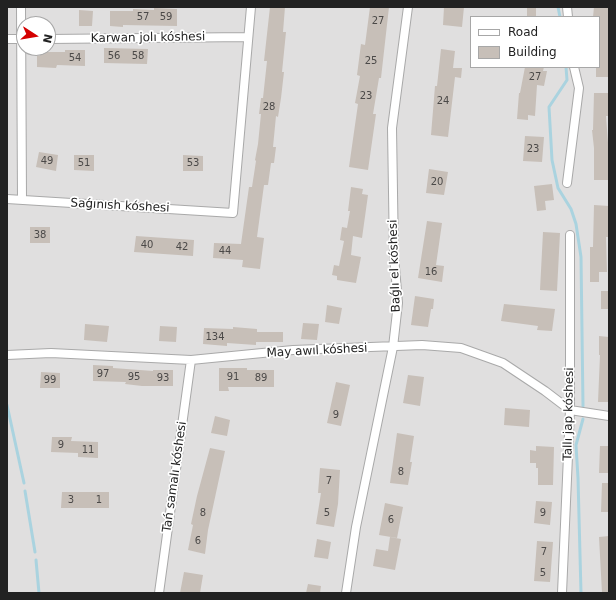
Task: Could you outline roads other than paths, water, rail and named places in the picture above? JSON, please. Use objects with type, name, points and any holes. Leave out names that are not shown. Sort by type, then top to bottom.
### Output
[{"type":"street","points":[[248,37],[251,7]]},
{"type":"street","name":"Baǵlı el kóshesi","points":[[346,593],[356,527],[394,347],[398,303],[394,256],[392,128],[408,7]]},
{"type":"street","name":"Karwan jolı kóshesi","points":[[56,39],[248,37]]},
{"type":"street","name":"Saǵınısh kóshesi","points":[[7,199],[233,213],[248,37]]},
{"type":"street","points":[[22,56],[22,200]]},
{"type":"street","points":[[567,183],[579,88],[574,68]]},
{"type":"street","name":"Tallı jap kóshesi","points":[[562,593],[570,410],[570,235]]},
{"type":"street","name":"May awıl kóshesi","points":[[7,355],[51,353],[192,360],[293,350],[422,345],[461,348],[503,363],[570,410],[609,416]]},
{"type":"street","name":"Tań samalı kóshesi","points":[[159,593],[192,360]]},
{"type":"waterway","points":[[558,7],[560,16]]},
{"type":"waterway","points":[[566,68],[567,80],[549,107],[552,160],[558,188],[571,209],[576,224],[581,257],[583,406]]},
{"type":"waterway","points":[[7,405],[24,483]]},
{"type":"waterway","points":[[581,593],[576,445],[583,419]]},
{"type":"waterway","points":[[25,491],[35,552]]},
{"type":"waterway","points":[[36,560],[39,593]]}]
